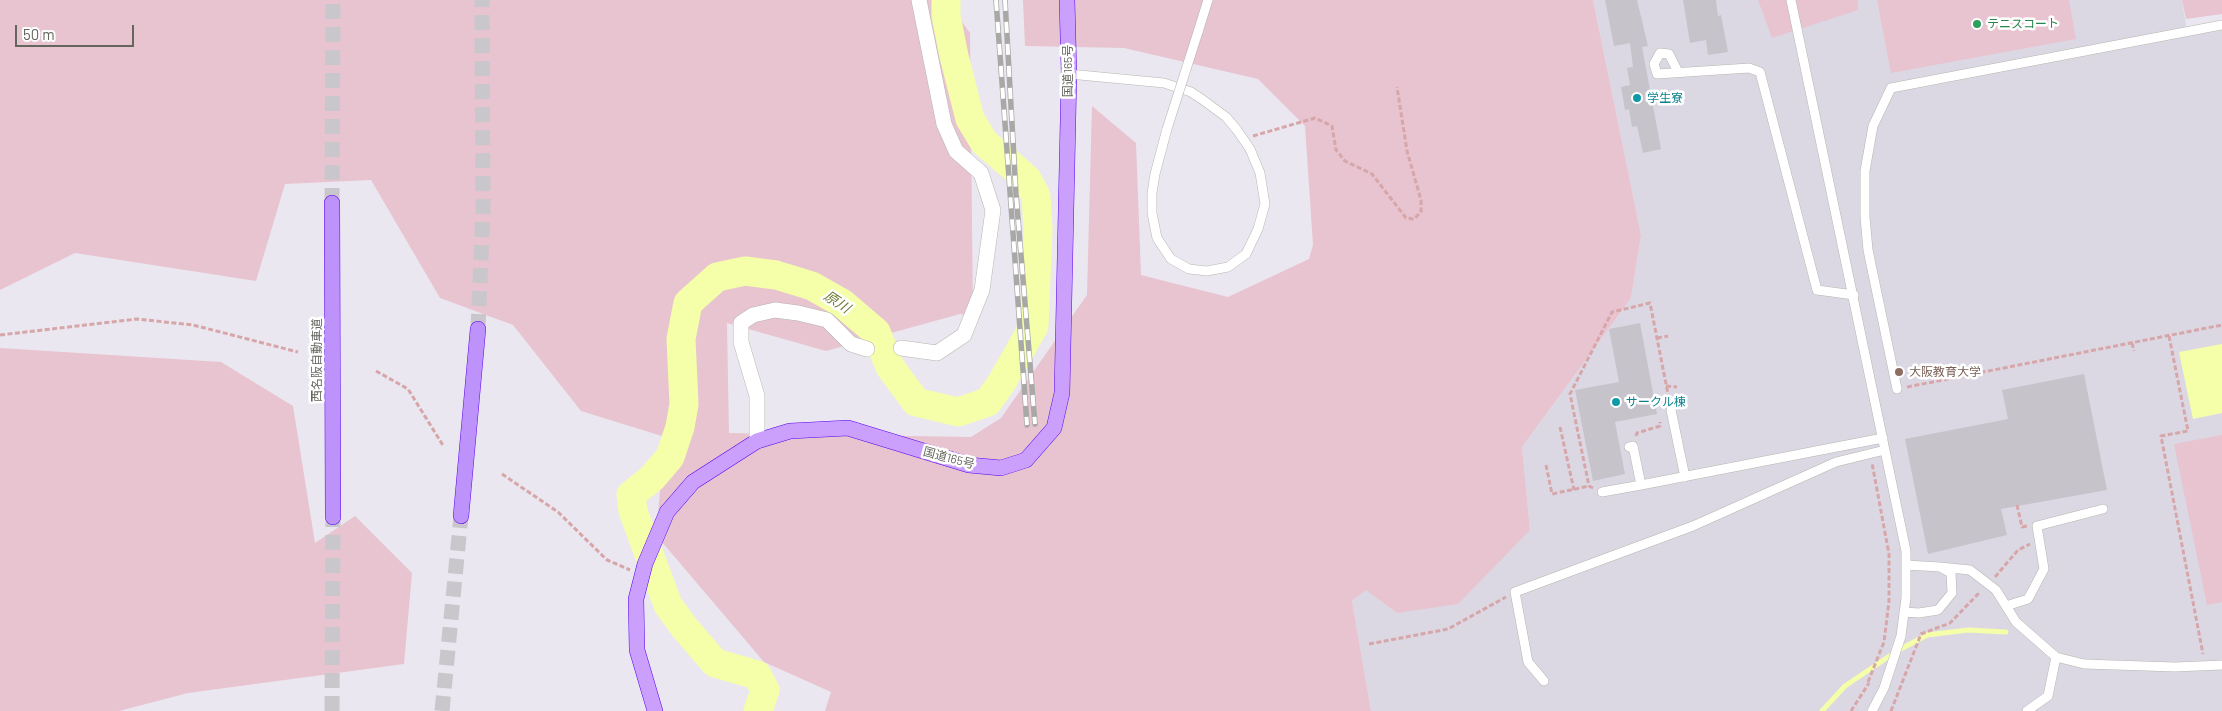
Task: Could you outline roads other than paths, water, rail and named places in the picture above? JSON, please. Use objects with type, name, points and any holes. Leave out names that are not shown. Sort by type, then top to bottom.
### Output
[{"type":"highway","name":"国道165号","points":[[655,711],[637,650],[636,599],[643,570],[668,512],[693,482],[757,441],[790,431],[848,428],[969,465],[1000,468],[1026,460],[1054,428],[1062,392],[1069,74],[1067,0]]},
{"type":"highway","name":"西名阪自動車道","points":[[332,203],[333,516]]},
{"type":"highway","points":[[461,516],[478,329]]},
{"type":"street","points":[[901,348],[937,353],[964,335],[982,290],[993,210],[981,173],[956,151],[944,124],[919,0]]},
{"type":"street","points":[[757,441],[756,396],[741,342],[741,323],[753,315],[775,310],[798,313],[827,320],[851,344],[867,349]]},
{"type":"lane","points":[[1069,74],[1164,84],[1191,92],[1226,117],[1243,138],[1260,173],[1265,204],[1258,229],[1246,254],[1228,267],[1207,271],[1189,269],[1171,259],[1158,238],[1152,213],[1155,174],[1168,130],[1198,32],[1208,0]]},
{"type":"lane","points":[[1791,0],[1906,551],[1904,612],[1901,636],[1884,688],[1872,711]]},
{"type":"lane","points":[[1897,389],[1868,250],[1865,217],[1865,171],[1873,126],[1891,88],[2222,25]]},
{"type":"lane","points":[[1678,72],[1749,68],[1760,72],[1817,290],[1854,295]]},
{"type":"lane","points":[[1671,410],[1685,476]]},
{"type":"lane","points":[[1602,492],[1883,438]]},
{"type":"lane","points":[[1631,446],[1641,485]]},
{"type":"lane","points":[[1544,681],[1528,662],[1515,592],[1692,526],[1836,462],[1885,450]]},
{"type":"lane","points":[[2006,606],[2028,599],[2044,569],[2037,526],[2103,509]]},
{"type":"lane","points":[[1906,566],[1970,570],[1996,590],[2016,622],[2032,638],[2056,657],[2084,664],[2176,667],[2222,665]]},
{"type":"lane","points":[[1904,612],[1919,613],[1938,610],[1952,593],[1951,573],[1940,567]]},
{"type":"lane","points":[[2027,711],[2048,696],[2056,657]]},
{"type":"waterway","name":"原川","points":[[758,711],[765,690],[757,675],[715,663],[668,605],[633,511],[631,495],[652,478],[670,457],[680,427],[684,404],[681,339],[688,303],[717,277],[745,271],[776,275],[812,286],[842,303],[876,332],[890,367],[916,402],[958,412],[988,402],[1002,382],[1034,326],[1038,229],[1036,196],[1027,179],[984,142],[970,119],[954,56],[946,16],[946,0]]},
{"type":"waterway","points":[[1822,711],[1845,686],[1897,651],[1927,635],[1968,630],[2006,632]]},
{"type":"tunnel","points":[[332,203],[333,0]]},
{"type":"tunnel","points":[[478,329],[483,211],[482,0]]},
{"type":"tunnel","points":[[442,711],[461,516]]},
{"type":"tunnel","points":[[332,711],[333,517]]},
{"type":"railway","points":[[996,0],[1027,425]]},
{"type":"railway","points":[[1005,0],[1016,194],[1035,424]]},
{"type":"place","name":"テニスコート","points":[[1977,24]]},
{"type":"place","name":"学生寮","points":[[1637,98]]},
{"type":"place","name":"大阪教育大学","points":[[1899,372]]},
{"type":"place","name":"サークル棟","points":[[1616,402]]}]
